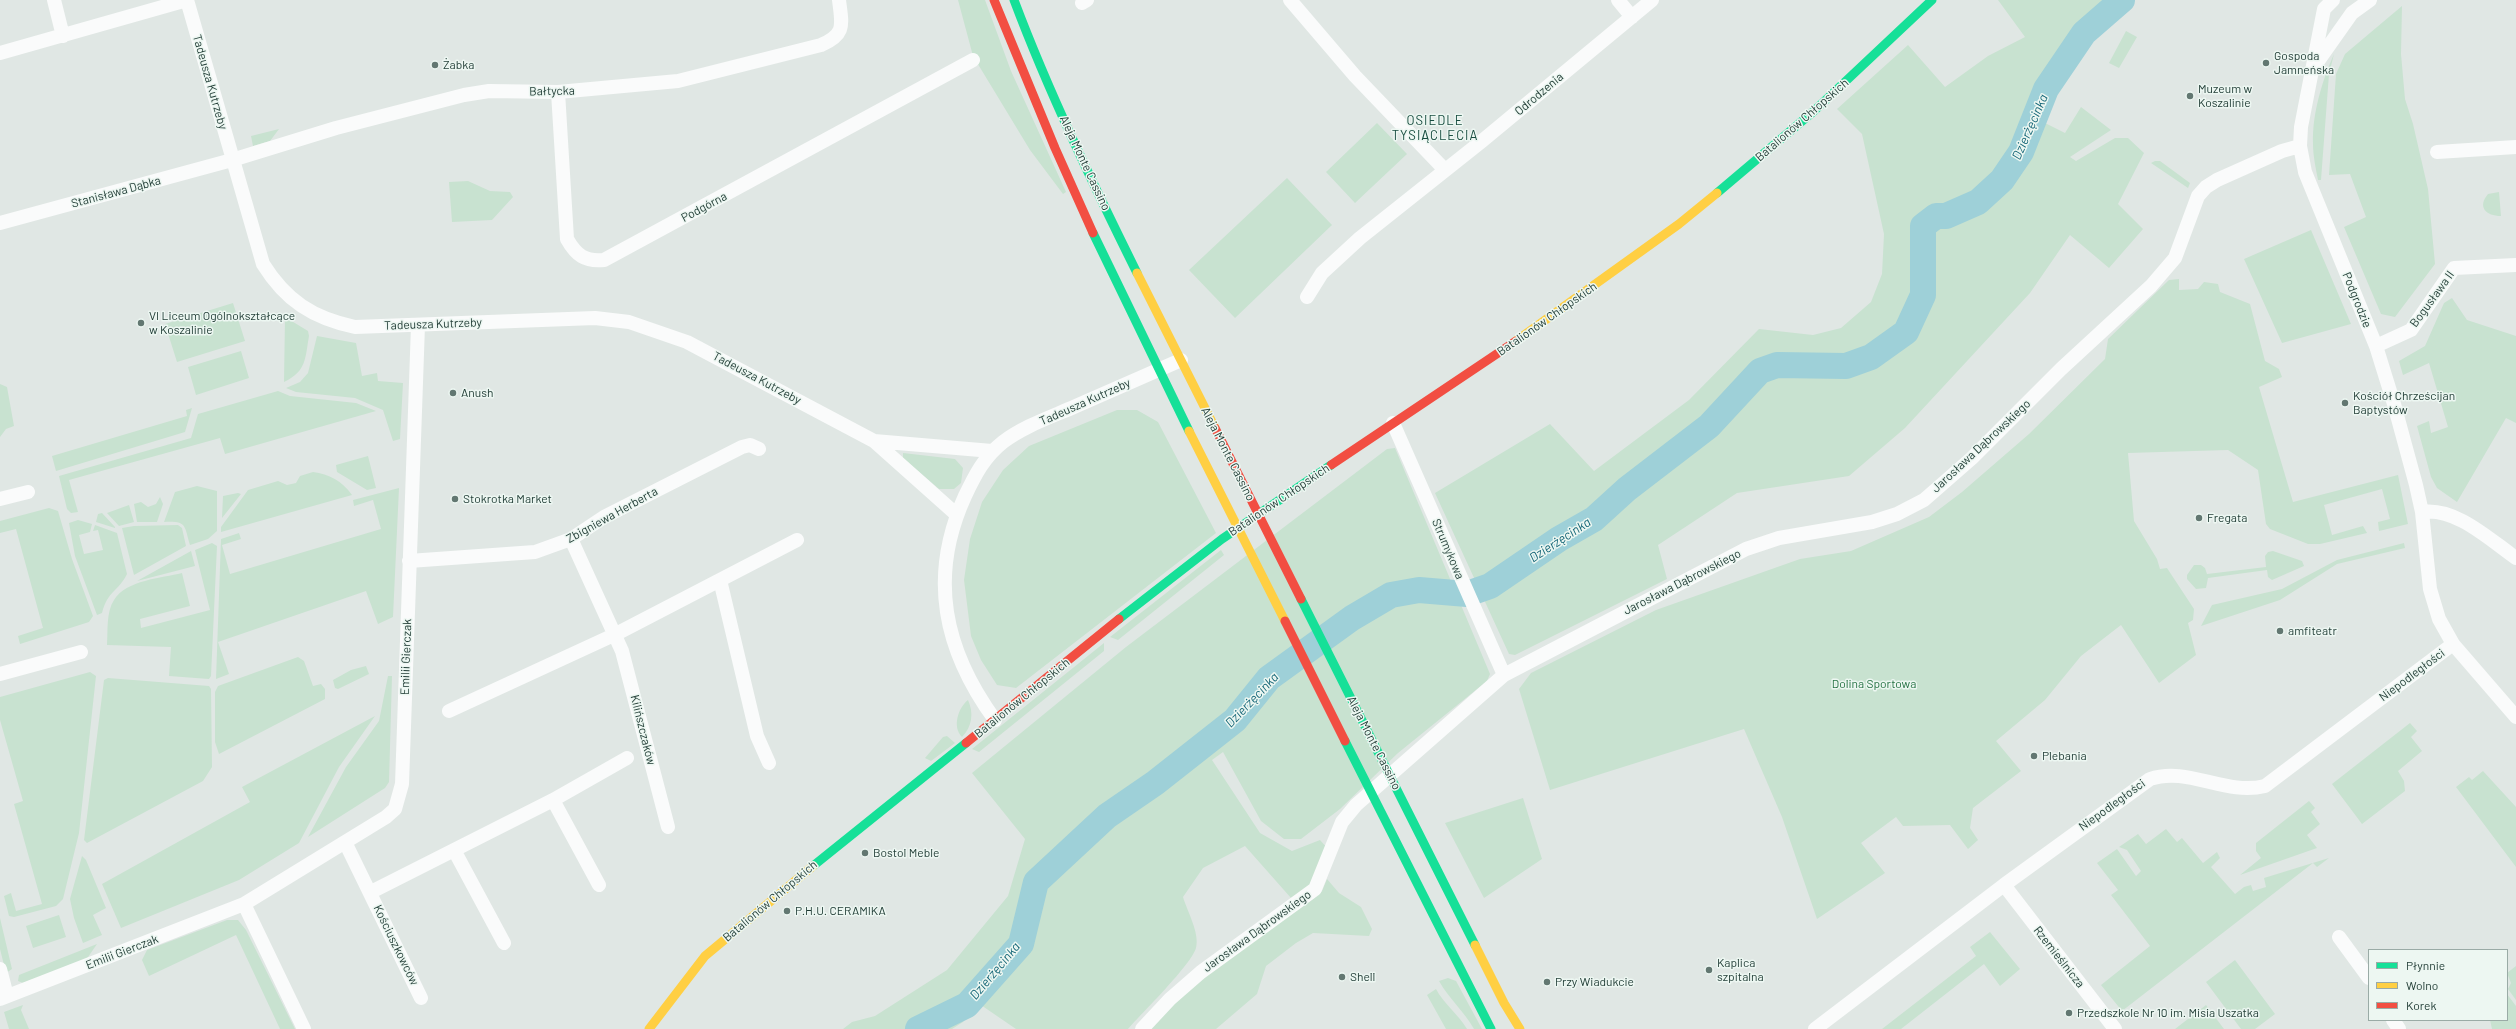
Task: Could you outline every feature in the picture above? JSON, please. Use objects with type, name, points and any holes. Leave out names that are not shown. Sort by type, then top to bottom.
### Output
[{"type":"street","points":[[54,0],[63,36]]},
{"type":"street","points":[[0,53],[187,0]]},
{"type":"street","name":"Tadeusza Kutrzeby","points":[[187,0],[263,264],[283,292],[310,312],[336,323],[355,327],[595,318],[629,322],[687,342],[874,441],[957,515]]},
{"type":"street","name":"Bałtycka","points":[[232,160],[336,128],[464,95],[489,91],[558,92],[678,81],[821,45],[838,36],[841,31],[839,0]]},
{"type":"street","name":"Aleja Monte Cassino","points":[[994,0],[1048,135],[1159,369],[1491,1029]]},
{"type":"street","name":"Aleja Monte Cassino","points":[[1014,0],[1028,40],[1096,190],[1504,1003],[1520,1029]]},
{"type":"street","points":[[1290,0],[1356,76],[1445,170]]},
{"type":"street","points":[[1618,0],[1632,17]]},
{"type":"street","name":"Odrodzenia","points":[[1307,297],[1322,273],[1360,238],[1652,0]]},
{"type":"street","name":"Batalionów Chłopskich","points":[[649,1029],[705,956],[772,899],[995,720],[1222,539],[1541,324],[1679,224],[1814,111],[1932,0]]},
{"type":"street","name":"Podgrodzie","points":[[2312,69],[2352,6],[2370,0]]},
{"type":"street","name":"Podgrodzie","points":[[2326,3],[2301,127],[2300,146],[2305,172],[2313,194],[2376,346],[2396,411],[2422,512],[2424,533]]},
{"type":"street","name":"Podgórna","points":[[558,92],[567,239],[577,254],[583,258],[593,261],[604,260],[973,60]]},
{"type":"street","name":"Jarosława Dąbrowskiego","points":[[1142,1029],[1170,998],[1201,972],[1315,889],[1342,822],[1356,804],[1504,675],[1746,549],[1779,538],[1872,522],[1897,514],[1924,500],[1972,458],[2062,369],[2151,286],[2175,258],[2198,196],[2206,187],[2217,180],[2282,151],[2300,146]]},
{"type":"street","points":[[2437,152],[2516,147]]},
{"type":"street","name":"Stanisława Dąbka","points":[[0,223],[232,160]]},
{"type":"street","name":"Bogusława II","points":[[2376,346],[2411,330],[2454,268],[2516,265]]},
{"type":"street","name":"Emilii Gierczak","points":[[3,997],[244,904],[386,817],[395,808],[400,797],[418,325]]},
{"type":"street","name":"Tadeusza Kutrzeby","points":[[995,720],[960,656],[947,616],[944,568],[949,540],[957,515],[980,466],[992,451],[1024,429],[1181,360]]},
{"type":"street","name":"Strumykowa","points":[[1393,423],[1504,675]]},
{"type":"street","name":"Tadeusza Kutrzeby","points":[[874,441],[992,451]]},
{"type":"street","name":"Zbigniewa Herberta","points":[[409,561],[535,552],[571,539],[604,517],[742,447],[750,445],[759,449]]},
{"type":"street","points":[[0,500],[28,492]]},
{"type":"street","points":[[2422,512],[2430,511],[2448,515],[2516,558]]},
{"type":"street","name":"Niepodległości","points":[[1815,1029],[2004,885],[2150,779],[2166,775],[2184,777],[2239,789],[2265,786],[2453,644],[2439,619],[2430,589],[2424,533]]},
{"type":"street","name":"Kilińszczaków","points":[[571,539],[616,634],[668,826]]},
{"type":"street","points":[[449,711],[616,634],[797,540]]},
{"type":"street","points":[[720,580],[757,736],[769,763]]},
{"type":"street","points":[[2453,644],[2516,717]]},
{"type":"street","points":[[0,674],[81,652]]},
{"type":"street","name":"Kościuszkowców","points":[[371,892],[554,800],[627,758]]},
{"type":"street","points":[[554,800],[599,885]]},
{"type":"street","name":"Kościuszkowców","points":[[345,842],[422,998]]},
{"type":"street","points":[[454,850],[504,943]]},
{"type":"street","name":"Rzemieślnicza","points":[[2004,885],[2115,1029]]},
{"type":"street","points":[[244,904],[304,1029]]},
{"type":"street","points":[[2339,937],[2368,977]]},
{"type":"street","points":[[0,969],[3,997]]},
{"type":"green space","points":[[958,0],[985,0],[1011,71],[1066,192],[1063,194],[1030,150],[973,56]]},
{"type":"green space","points":[[1998,0],[2121,0],[2073,46],[2049,78],[2030,135],[2036,138],[2043,122],[2065,133],[2081,107],[2111,130],[2070,157],[2076,161],[2115,138],[2128,138],[2144,153],[2118,204],[2143,229],[2109,268],[2070,235],[2030,293],[1905,428],[1849,476],[1737,493],[1658,545],[1667,579],[1515,655],[1509,654],[1435,493],[1550,424],[1594,471],[1689,400],[1759,329],[1813,335],[1841,328],[1871,302],[1882,274],[1884,234],[1862,134],[1837,109],[1908,45],[1945,87],[1988,56],[2025,37]]},
{"type":"green space","points":[[2402,6],[2401,54],[2405,99],[2413,124],[2428,189],[2435,264],[2395,317],[2381,314],[2344,227],[2366,217],[2350,174],[2329,175],[2336,74],[2345,54]]},
{"type":"green space","points":[[2126,31],[2137,37],[2119,68],[2109,63]]},
{"type":"green space","points":[[2334,54],[2329,74],[2321,180],[2318,180],[2313,149],[2314,121],[2322,86]]},
{"type":"green space","points":[[1377,123],[1407,154],[1355,203],[1326,172]]},
{"type":"green space","points":[[279,129],[270,141],[253,146],[251,136]]},
{"type":"green space","points":[[2160,161],[2190,183],[2188,188],[2151,163]]},
{"type":"green space","points":[[1287,178],[1332,225],[1235,318],[1189,270]]},
{"type":"green space","points":[[468,181],[490,191],[510,192],[513,197],[492,220],[452,222],[449,182]]},
{"type":"green space","points":[[2499,192],[2501,216],[2496,216],[2485,210],[2483,203],[2488,194]]},
{"type":"green space","points":[[2311,230],[2351,324],[2282,343],[2244,259]]},
{"type":"green space","name":"Dolina Sportowa","points":[[2179,279],[2179,290],[2198,289],[2204,282],[2218,284],[2220,292],[2250,304],[2265,361],[2279,369],[2282,377],[2259,387],[2293,502],[2398,475],[2408,524],[2379,531],[2378,522],[2390,519],[2382,489],[2324,505],[2332,535],[2363,526],[2367,533],[2320,544],[2308,544],[2270,529],[2266,524],[2258,470],[2228,450],[2128,453],[2134,521],[2157,559],[2160,569],[2167,568],[2194,609],[2193,620],[2188,623],[2196,655],[2159,683],[2121,625],[2081,656],[2045,700],[1996,741],[2021,771],[1973,808],[1970,828],[1978,840],[1968,849],[1950,825],[1903,826],[1896,817],[1861,843],[1885,873],[1817,919],[1782,817],[1744,729],[1550,790],[1519,689],[1531,673],[1656,610],[1800,559],[1851,551],[1929,517],[1962,492],[2029,434],[2105,359],[2108,339],[2169,280]]},
{"type":"green space","points":[[2452,298],[2467,320],[2516,336],[2516,423],[2506,418],[2457,502],[2437,488],[2431,477],[2417,426],[2429,421],[2431,433],[2448,427],[2429,363],[2403,375],[2399,361],[2425,346],[2444,303]]},
{"type":"green space","points":[[233,303],[245,341],[177,362],[165,324]]},
{"type":"green space","points":[[285,317],[308,331],[309,336],[304,363],[292,378],[284,382]]},
{"type":"green space","points":[[317,336],[356,343],[362,376],[377,373],[378,381],[403,383],[400,439],[393,441],[383,410],[355,398],[296,392],[286,388],[300,382],[308,373]]},
{"type":"green space","points":[[241,351],[249,378],[196,395],[188,367]]},
{"type":"green space","points":[[0,384],[7,387],[14,426],[6,429],[0,437]]},
{"type":"green space","points":[[278,391],[290,396],[356,403],[376,411],[225,454],[220,438],[69,480],[78,512],[71,513],[67,509],[59,476],[191,438],[198,414]]},
{"type":"green space","points":[[192,408],[185,432],[56,471],[52,456],[187,416],[186,410]]},
{"type":"green space","points":[[1117,410],[1137,410],[1158,422],[1216,533],[1016,688],[997,685],[981,660],[971,636],[964,580],[970,539],[982,502],[1003,470],[1029,446]]},
{"type":"green space","points":[[1395,448],[1490,674],[1487,681],[1398,753],[1340,809],[1301,839],[1284,839],[1261,821],[1223,752],[1212,760],[1260,833],[1292,851],[1320,840],[1328,849],[1309,887],[1291,898],[1245,846],[1203,868],[1183,897],[1195,929],[1197,942],[1196,948],[1192,956],[1176,977],[1128,1029],[1016,1029],[978,1003],[963,1022],[952,1029],[843,1029],[852,1022],[875,1016],[947,970],[1008,896],[1025,839],[972,773],[1126,647],[1387,449]]},
{"type":"green space","points":[[903,453],[955,459],[963,468],[961,483],[954,489],[939,489],[903,458]]},
{"type":"green space","points":[[368,456],[376,488],[367,490],[337,472],[336,465]]},
{"type":"green space","points":[[313,472],[330,476],[344,486],[352,495],[221,532],[221,527],[248,490],[278,481],[287,485],[296,483],[300,476]]},
{"type":"green space","points":[[197,486],[217,491],[217,531],[208,539],[190,545],[187,533],[181,524],[177,522],[164,522],[175,492]]},
{"type":"green space","points":[[399,488],[393,617],[378,624],[366,591],[218,642],[229,674],[216,679],[221,539],[239,533],[241,539],[222,545],[230,574],[381,529],[373,500],[354,506],[353,500]]},
{"type":"green space","points":[[238,493],[241,494],[222,518],[223,496]]},
{"type":"green space","points":[[160,497],[163,504],[157,522],[137,522],[134,504],[141,502],[148,507],[156,504]]},
{"type":"green space","points":[[129,505],[134,522],[119,526],[107,513]]},
{"type":"green space","points":[[49,508],[58,511],[72,559],[93,616],[89,622],[20,644],[18,636],[43,628],[16,529],[0,533],[0,521]]},
{"type":"green space","points":[[102,513],[115,528],[96,522],[98,514]]},
{"type":"green space","points":[[78,520],[92,524],[90,532],[79,535],[84,554],[103,550],[98,530],[93,531],[95,525],[117,533],[127,574],[124,580],[110,595],[104,605],[102,613],[97,615],[75,556],[69,523]]},
{"type":"green space","points":[[178,525],[182,528],[186,546],[134,575],[122,528],[134,526]]},
{"type":"green space","points":[[212,543],[217,546],[211,676],[209,679],[169,676],[171,647],[107,645],[108,622],[111,605],[120,593],[136,584],[155,578],[182,573],[190,606],[140,619],[141,628],[210,610],[195,550]]},
{"type":"green space","points":[[2404,543],[2405,548],[2337,564],[2280,600],[2201,626],[2212,605],[2282,589],[2337,560]]},
{"type":"green space","points":[[1221,550],[1224,555],[1118,640],[1110,637]]},
{"type":"green space","points":[[191,551],[195,566],[137,581]]},
{"type":"green space","points":[[2273,551],[2302,561],[2304,566],[2272,580],[2268,577],[2267,570],[2208,578],[2206,588],[2196,589],[2187,579],[2187,575],[2194,565],[2201,565],[2205,568],[2207,574],[2266,567],[2265,556],[2268,552]]},
{"type":"green space","points":[[1104,643],[1104,651],[979,752],[972,749]]},
{"type":"green space","points":[[298,657],[304,661],[313,686],[321,684],[325,689],[325,699],[219,754],[215,742],[215,692],[218,686]]},
{"type":"green space","points":[[366,666],[369,674],[338,689],[335,688],[333,680],[351,670]]},
{"type":"green space","points":[[90,672],[96,676],[79,833],[63,899],[56,906],[14,917],[9,916],[4,896],[11,893],[16,911],[42,904],[14,804],[23,801],[0,720],[0,697]]},
{"type":"green space","points":[[388,676],[392,676],[389,782],[385,788],[308,837],[346,767],[379,721]]},
{"type":"green space","points":[[108,678],[209,686],[211,689],[212,767],[203,781],[87,843],[84,840],[104,680]]},
{"type":"green space","points":[[968,700],[971,710],[971,720],[968,729],[962,737],[957,728],[957,723],[961,708]]},
{"type":"green space","points":[[375,716],[339,767],[299,843],[239,880],[121,928],[102,884],[250,802],[242,787]]},
{"type":"green space","points":[[2410,723],[2417,731],[2411,737],[2422,751],[2398,771],[2404,781],[2405,791],[2362,824],[2332,784]]},
{"type":"green space","points":[[947,736],[955,743],[931,761],[925,758],[943,737]]},
{"type":"green space","points":[[2483,771],[2516,807],[2516,867],[2456,787],[2469,777],[2472,780]]},
{"type":"green space","points":[[1523,798],[1542,859],[1484,898],[1445,823]]},
{"type":"green space","points":[[2309,801],[2315,808],[2311,812],[2320,824],[2307,835],[2317,848],[2240,875],[2261,858],[2256,851],[2256,843]]},
{"type":"green space","points":[[2166,829],[2177,842],[2182,838],[2203,863],[2217,852],[2220,858],[2211,867],[2235,894],[2244,887],[2251,885],[2253,891],[2266,887],[2264,878],[2329,858],[2317,867],[2313,863],[2122,1011],[2101,985],[2150,946],[2111,895],[2118,890],[2097,863],[2117,849],[2136,876],[2141,871],[2127,850],[2119,847],[2138,834],[2146,844]]},
{"type":"green space","points":[[82,856],[86,860],[106,908],[93,915],[102,935],[83,943],[74,918],[70,899]]},
{"type":"green space","points":[[1327,879],[1339,893],[1361,907],[1372,929],[1369,936],[1313,933],[1296,943],[1266,966],[1257,994],[1216,1029],[1150,1029],[1199,979],[1313,899],[1322,891]]},
{"type":"green space","points":[[59,915],[66,937],[33,948],[26,926]]},
{"type":"green space","points":[[0,918],[12,969],[6,973],[0,949]]},
{"type":"green space","points":[[227,920],[238,920],[246,930],[295,1029],[280,1029],[236,935],[149,976],[142,960],[147,950]]},
{"type":"green space","points":[[1990,932],[2020,969],[2000,986],[1984,964],[1901,1029],[1882,1029],[1976,956],[1970,947]]},
{"type":"green space","points":[[97,944],[86,960],[23,983],[18,981],[19,975]]},
{"type":"green space","points":[[2235,960],[2275,1014],[2255,1029],[2241,1029],[2206,982]]},
{"type":"green space","points":[[2516,966],[2516,1000],[2508,989],[2511,983],[2508,972]]},
{"type":"green space","points":[[1448,978],[1456,981],[1482,1029],[1474,1029],[1466,1016],[1447,994],[1439,981]]},
{"type":"green space","points":[[1436,989],[1467,1029],[1446,1029],[1427,995]]},
{"type":"green space","points":[[2508,995],[2516,1006],[2516,1029],[2492,1029],[2490,1021],[2508,1021]]},
{"type":"green space","points":[[23,1005],[21,1010],[29,1029],[9,1029],[4,1012]]},
{"type":"green space","points":[[2206,1005],[2224,1029],[2175,1029]]},
{"type":"waterway","name":"Dzierżęcinka","points":[[918,1029],[967,1005],[1021,944],[1036,882],[1107,816],[1155,783],[1235,720],[1269,678],[1352,618],[1391,595],[1419,590],[1467,594],[1490,586],[1559,539],[1594,519],[1627,489],[1709,426],[1760,371],[1777,365],[1846,366],[1871,357],[1906,332],[1923,295],[1923,226],[1936,216],[1946,216],[1978,202],[2002,180],[2021,152],[2046,89],[2084,33],[2122,0]]},
{"type":"traffic: fast","points":[[1014,0],[1057,104],[1137,273]]},
{"type":"traffic: fast","points":[[1717,193],[1814,111],[1932,0]]},
{"type":"traffic: fast","points":[[1093,233],[1189,431]]},
{"type":"traffic: fast","points":[[1119,619],[1222,539],[1331,465]]},
{"type":"traffic: fast","points":[[1301,599],[1475,945]]},
{"type":"traffic: fast","points":[[1345,741],[1491,1029]]},
{"type":"traffic: fast","points":[[813,866],[966,743]]},
{"type":"traffic: slow","points":[[1516,341],[1679,224],[1717,193]]},
{"type":"traffic: slow","points":[[1137,273],[1215,428]]},
{"type":"traffic: slow","points":[[1189,431],[1285,621]]},
{"type":"traffic: slow","points":[[649,1029],[705,956],[813,866]]},
{"type":"traffic: slow","points":[[1475,945],[1504,1003],[1520,1029]]},
{"type":"traffic: jam","points":[[994,0],[1055,148],[1093,233]]},
{"type":"traffic: jam","points":[[1331,465],[1516,341]]},
{"type":"traffic: jam","points":[[1215,428],[1301,599]]},
{"type":"traffic: jam","points":[[966,743],[1119,619]]},
{"type":"traffic: jam","points":[[1285,621],[1345,741]]},
{"type":"place","name":"Gospoda Jamneńska","points":[[2266,63]]},
{"type":"place","name":"Żabka","points":[[435,65]]},
{"type":"place","name":"Muzeum w Koszalinie","points":[[2190,96]]},
{"type":"place","name":"VI Liceum Ogólnokształcące w Koszalinie","points":[[141,323]]},
{"type":"place","name":"Anush","points":[[453,393]]},
{"type":"place","name":"Kościół Chrześcijan Baptystów","points":[[2345,403]]},
{"type":"place","name":"Stokrotka Market","points":[[455,499]]},
{"type":"place","name":"Fregata","points":[[2199,518]]},
{"type":"place","name":"amfiteatr","points":[[2280,631]]},
{"type":"place","name":"Plebania","points":[[2034,756]]},
{"type":"place","name":"Bostol Meble","points":[[865,853]]},
{"type":"place","name":"P.H.U. CERAMIKA","points":[[787,911]]},
{"type":"place","name":"Kaplica szpitalna","points":[[1709,970]]},
{"type":"place","name":"Shell","points":[[1342,977]]},
{"type":"place","name":"Przy Wiadukcie","points":[[1547,982]]},
{"type":"place","name":"Przedszkole Nr 10 im. Misia Uszatka","points":[[2069,1013]]},
{"type":"district","name":"OSIEDLE TYSIĄCLECIA","points":[[1435,128]]}]
